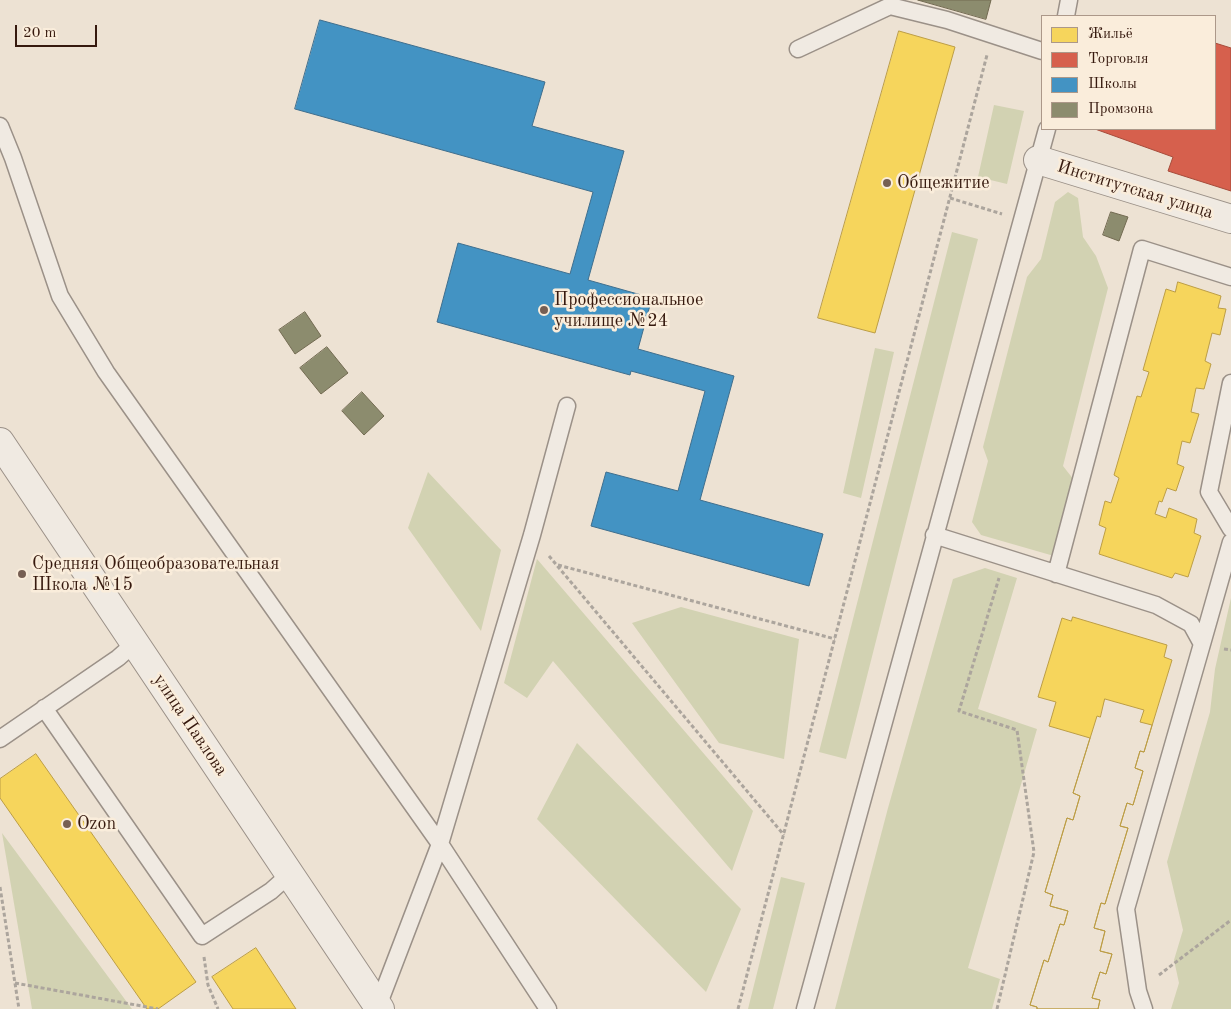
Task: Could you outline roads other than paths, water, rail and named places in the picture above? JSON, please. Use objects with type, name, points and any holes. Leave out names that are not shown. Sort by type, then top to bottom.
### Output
[{"type":"street","name":"Институтская улица","points":[[1038,160],[1231,219]]},
{"type":"street","name":"улица Павлова","points":[[0,442],[379,1008]]},
{"type":"lane","points":[[1066,15],[1069,0]]},
{"type":"lane","points":[[798,49],[890,6],[947,20],[1041,51]]},
{"type":"lane","points":[[0,126],[13,158],[60,296],[106,372],[440,844],[548,1009]]},
{"type":"lane","points":[[805,1009],[1047,130]]},
{"type":"lane","points":[[1056,574],[1142,249],[1231,277]]},
{"type":"lane","points":[[1231,384],[1209,492],[1231,529]]},
{"type":"lane","points":[[379,1008],[440,844],[532,536],[567,406]]},
{"type":"lane","points":[[934,535],[1156,604],[1191,624],[1202,644]]},
{"type":"lane","points":[[1144,1009],[1138,991],[1126,909],[1231,542]]},
{"type":"lane","points":[[0,739],[118,658],[135,643]]},
{"type":"lane","points":[[44,708],[202,936],[271,891],[290,874]]},
{"type":"place","name":"Общежитие","points":[[887,183]]},
{"type":"place","name":"Профессиональное училище №24","points":[[544,310]]},
{"type":"place","name":"Средняя Общеобразовательная Школа №15","points":[[22,574]]},
{"type":"place","name":"Ozon","points":[[67,824]]}]
